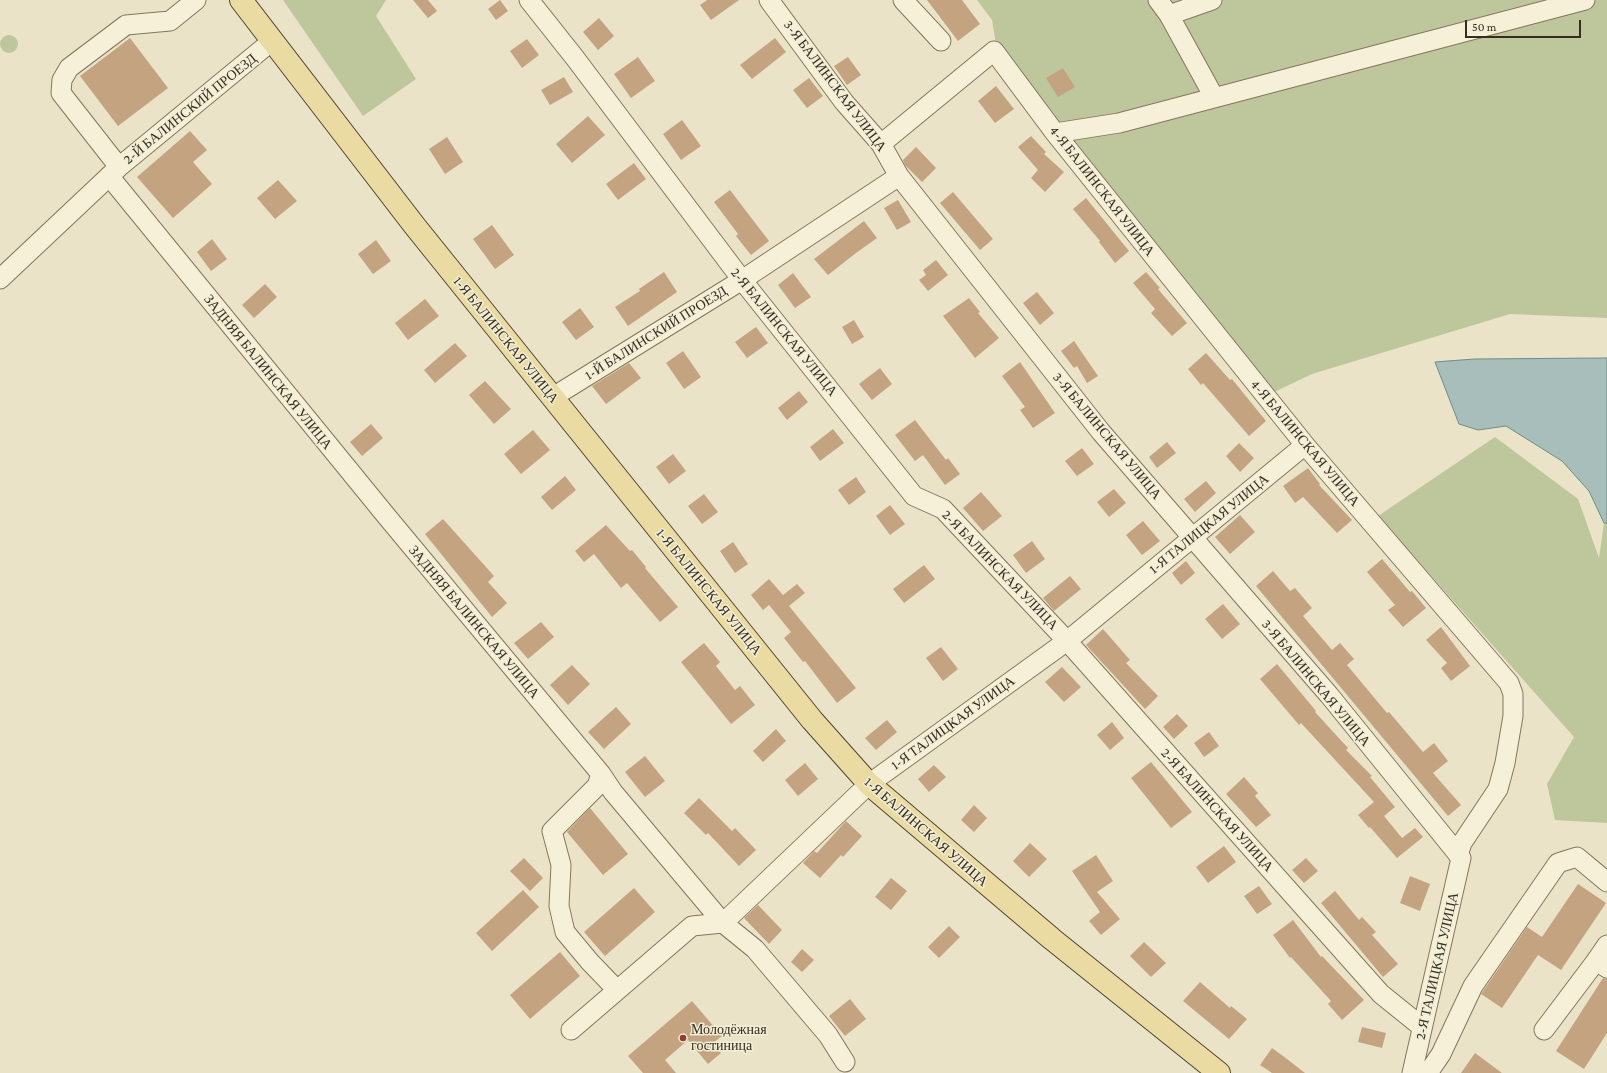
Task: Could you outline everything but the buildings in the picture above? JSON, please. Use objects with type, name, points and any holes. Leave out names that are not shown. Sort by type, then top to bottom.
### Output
[{"type":"main road","name":"1-Я БАЛИНСКАЯ УЛИЦА","points":[[241,0],[414,225],[812,720],[869,784],[1052,940],[1219,1073]]},
{"type":"street","name":"ЗАДНЯЯ БАЛИНСКАЯ УЛИЦА","points":[[196,0],[170,21],[126,25],[69,68],[62,80],[61,93],[114,172],[393,524],[601,774],[613,792],[723,923],[755,949],[828,1035],[845,1062]]},
{"type":"street","name":"2-Я БАЛИНСКАЯ УЛИЦА","points":[[529,0],[575,58],[742,280],[914,496],[943,509],[1067,641],[1381,994],[1422,1027]]},
{"type":"street","name":"3-Я БАЛИНСКАЯ УЛИЦА","points":[[770,0],[844,102],[881,144],[899,176],[1100,432],[1329,695],[1460,857]]},
{"type":"street","points":[[902,0],[941,41]]},
{"type":"street","points":[[1158,0],[1169,15],[1214,97]]},
{"type":"street","points":[[1169,15],[1212,0]]},
{"type":"street","points":[[1055,133],[1119,123],[1585,0]]},
{"type":"street","name":"2-Й БАЛИНСКИЙ ПРОЕЗД","points":[[0,279],[114,172],[272,41]]},
{"type":"street","name":"4-Я БАЛИНСКАЯ УЛИЦА","points":[[881,144],[994,51],[1055,133],[1305,445],[1509,683],[1513,694],[1513,716],[1505,763],[1498,789],[1462,843],[1460,857]]},
{"type":"street","name":"1-Й БАЛИНСКИЙ ПРОЕЗД","points":[[552,397],[742,280],[899,176]]},
{"type":"street","name":"1-Я ТАЛИЦКАЯ УЛИЦА","points":[[723,923],[869,784],[1067,641],[1305,445]]},
{"type":"street","points":[[601,774],[597,786],[552,831],[561,866],[559,906],[565,932],[590,962],[617,990]]},
{"type":"street","name":"2-Я ТАЛИЦКАЯ УЛИЦА","points":[[1412,1073],[1460,857]]},
{"type":"street","points":[[1428,1073],[1441,1054],[1473,986],[1558,863],[1577,857],[1607,882]]},
{"type":"street","points":[[571,1030],[692,926],[723,923]]},
{"type":"street","points":[[1544,1030],[1601,964],[1607,945]]},
{"type":"green space","points":[[283,0],[386,0],[376,16],[416,79],[363,116]]},
{"type":"green space","points":[[977,0],[1607,0],[1607,318],[1510,314],[1312,374],[1268,395],[996,44],[992,20]]},
{"type":"green space","points":[[9,35],[15,38],[18,44],[15,50],[9,53],[3,50],[0,44],[3,38]]},
{"type":"green space","points":[[1495,437],[1578,499],[1599,558],[1604,523],[1607,523],[1607,823],[1555,820],[1547,784],[1574,737],[1378,516]]},
{"type":"water","points":[[1607,358],[1607,523],[1604,523],[1589,491],[1562,461],[1506,426],[1478,430],[1459,424],[1435,362],[1474,359]]},
{"type":"place","name":"Молодёжная гостиница","points":[[683,1038]]}]
